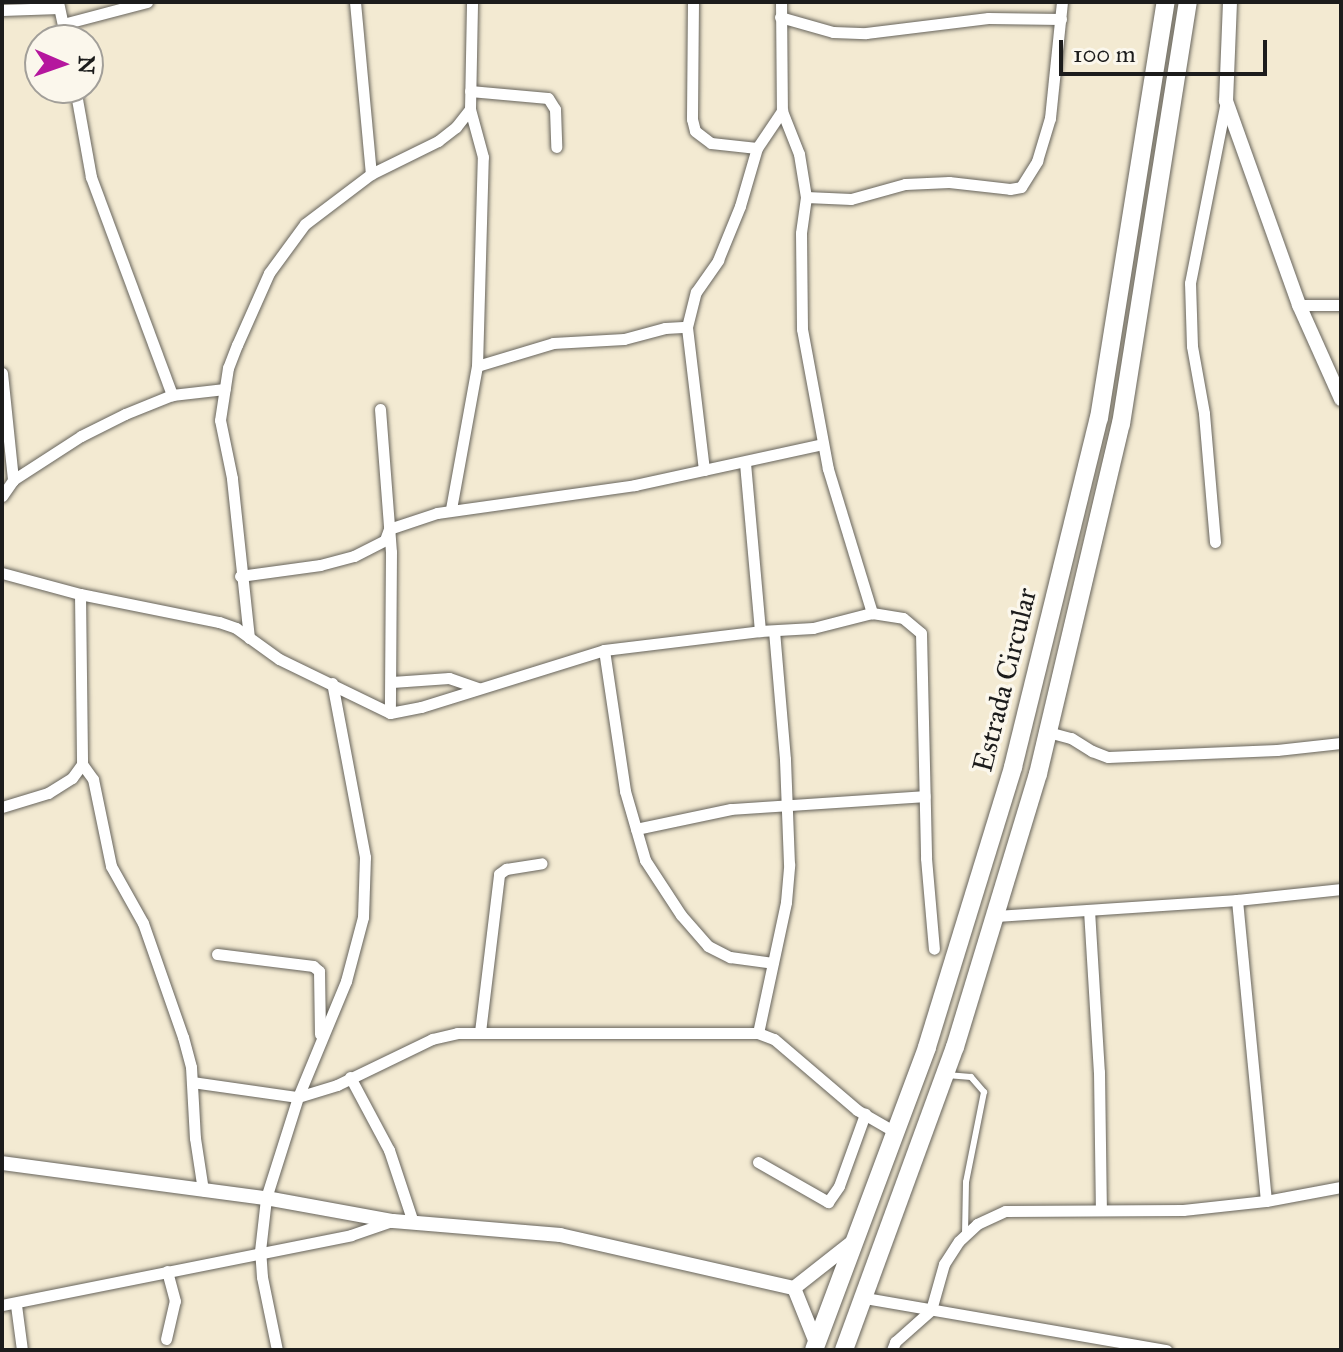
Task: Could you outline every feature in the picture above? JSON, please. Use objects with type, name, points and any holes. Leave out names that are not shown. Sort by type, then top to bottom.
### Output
[{"type":"main road","name":"Estrada Circular","points":[[816,1347],[927,1047],[1013,767],[1099,418],[1166,2]]},
{"type":"main road","name":"Estrada Circular","points":[[844,1350],[945,1075],[996,916],[1048,732],[1121,424],[1188,2]]},
{"type":"street","points":[[2,10],[59,5],[63,24],[147,2]]},
{"type":"street","points":[[355,2],[371,174]]},
{"type":"street","points":[[451,509],[477,366],[483,157],[470,109],[472,2]]},
{"type":"street","points":[[693,2],[692,119],[695,131],[711,143],[757,148]]},
{"type":"street","points":[[781,2],[782,111],[799,154],[806,197],[801,233],[802,329],[823,444],[844,528],[872,613]]},
{"type":"street","points":[[806,197],[851,199],[905,184],[949,182],[1010,189],[1021,187],[1037,161],[1050,118],[1062,2]]},
{"type":"street","points":[[1215,542],[1204,413],[1192,346],[1190,283],[1198,225],[1226,101],[1230,2]]},
{"type":"street","points":[[780,17],[833,32],[866,33],[988,18],[1061,19]]},
{"type":"street","points":[[470,91],[548,98],[555,109],[556,147]]},
{"type":"street","points":[[1226,101],[1299,305],[1341,399]]},
{"type":"street","points":[[78,104],[91,177],[172,395]]},
{"type":"street","points":[[249,638],[232,478],[220,420],[237,345],[283,250],[305,224],[371,174],[438,141],[456,127],[470,109]]},
{"type":"street","points":[[704,470],[687,327],[696,292],[718,260],[740,206],[757,148],[782,111]]},
{"type":"street","points":[[1299,305],[1341,305]]},
{"type":"street","points":[[477,366],[553,343],[624,339],[687,327]]},
{"type":"street","points":[[2,373],[13,480]]},
{"type":"street","points":[[2,496],[13,480],[81,436],[172,395],[225,389]]},
{"type":"street","points":[[380,409],[389,529],[390,713]]},
{"type":"street","points":[[389,529],[451,509],[635,485],[823,444]]},
{"type":"street","points":[[745,463],[760,631]]},
{"type":"street","points":[[240,576],[320,565],[354,556],[385,540],[389,529]]},
{"type":"street","points":[[2,573],[80,594],[219,622],[279,659],[390,713],[604,650],[760,631],[813,628],[872,613],[903,618],[921,633],[927,883],[934,949]]},
{"type":"street","points":[[80,594],[82,764],[96,788],[111,866],[143,923],[183,1037],[192,1082],[203,1190]]},
{"type":"street","points":[[758,1033],[786,902],[787,802],[774,631]]},
{"type":"street","points":[[604,650],[616,746],[645,860],[660,886],[708,946],[730,957],[773,963]]},
{"type":"street","points":[[392,682],[449,678],[478,688]]},
{"type":"street","points":[[277,1350],[260,1251],[266,1198],[298,1097],[346,981],[363,917],[365,857],[332,683]]},
{"type":"street","points":[[1048,732],[1071,738],[1108,757],[1227,749],[1277,750],[1341,743]]},
{"type":"street","points":[[2,807],[48,793],[72,778],[82,764]]},
{"type":"street","points":[[636,829],[731,809],[787,802],[925,796]]},
{"type":"street","points":[[480,1032],[499,874],[506,869],[542,863]]},
{"type":"street","points":[[996,916],[1237,900],[1341,889]]},
{"type":"street","points":[[1237,900],[1266,1201]]},
{"type":"street","points":[[1089,910],[1099,1072],[1101,1208]]},
{"type":"street","points":[[217,954],[313,966],[319,971],[320,1040]]},
{"type":"street","points":[[192,1082],[298,1097],[432,1039],[480,1032],[758,1033],[774,1039],[865,1114],[895,1132]]},
{"type":"street","points":[[350,1077],[384,1140],[413,1222]]},
{"type":"street","points":[[758,1162],[828,1202],[839,1186],[865,1114]]},
{"type":"street","points":[[2,1163],[266,1198],[393,1221],[560,1235],[794,1288]]},
{"type":"street","points":[[892,1350],[895,1342],[931,1310],[944,1264],[965,1234],[977,1224],[1005,1211],[1101,1208],[1183,1210],[1266,1201],[1341,1187]]},
{"type":"street","points":[[2,1305],[16,1305],[260,1251],[351,1235],[393,1221]]},
{"type":"street","points":[[794,1288],[855,1240]]},
{"type":"street","points":[[166,1339],[175,1301],[167,1271]]},
{"type":"street","points":[[794,1288],[816,1347]]},
{"type":"street","points":[[865,1298],[1167,1350]]},
{"type":"street","points":[[16,1305],[22,1350]]},
{"type":"lane","points":[[945,1075],[971,1077],[984,1092],[966,1182],[965,1234]]}]
